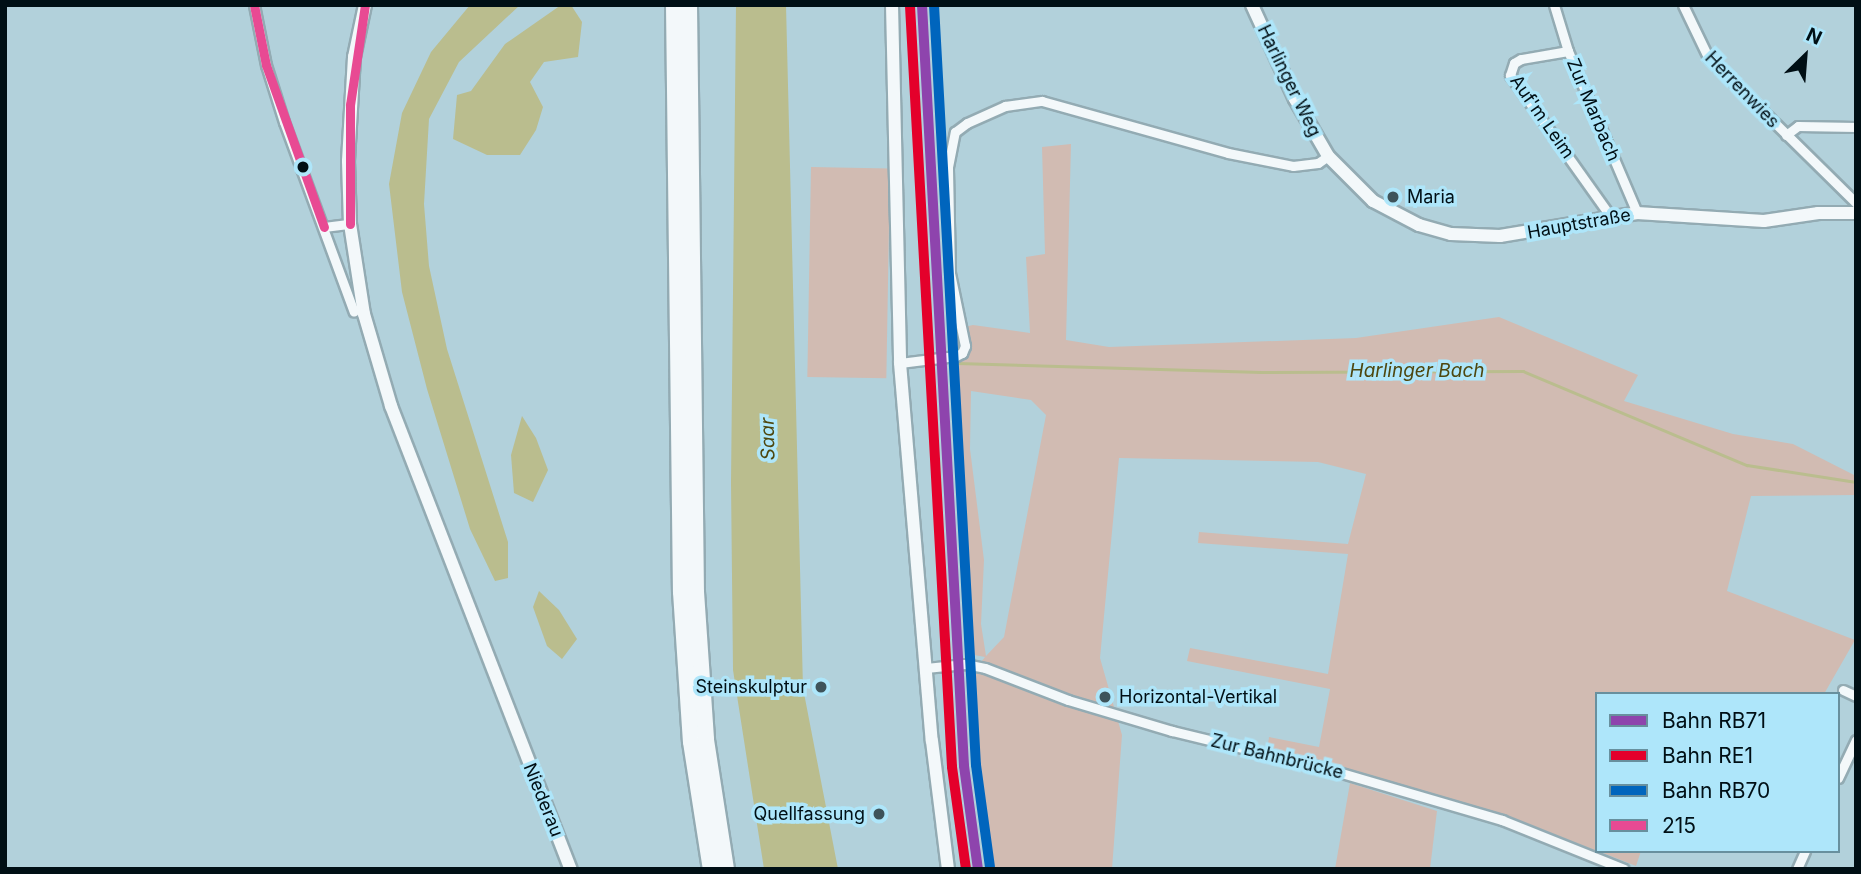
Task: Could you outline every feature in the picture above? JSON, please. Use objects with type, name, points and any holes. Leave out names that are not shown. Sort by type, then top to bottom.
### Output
[{"type":"highway","points":[[674,5],[687,476]]},
{"type":"highway","points":[[690,5],[685,677],[694,768],[711,869]]},
{"type":"highway","points":[[687,511],[706,740],[726,869]]},
{"type":"main road","name":"Niederau","points":[[365,5],[350,105],[350,224],[364,314],[376,359],[515,732],[571,869]]},
{"type":"main road","points":[[892,5],[900,363],[926,668],[948,869]]},
{"type":"main road","name":"Harlinger Weg","points":[[1252,5],[1295,99],[1328,156]]},
{"type":"main road","name":"Hauptstraße","points":[[1328,156],[1350,181],[1379,205],[1419,225],[1451,234],[1513,236],[1637,213],[1764,221],[1818,214],[1856,213]]},
{"type":"street","points":[[254,5],[266,65],[284,122],[354,312]]},
{"type":"street","name":"Zur Marbach","points":[[1554,5],[1568,51],[1637,213]]},
{"type":"street","name":"Herrenwies","points":[[1683,5],[1708,57],[1856,203]]},
{"type":"street","name":"Auf'm Leim","points":[[1568,51],[1521,59],[1514,63],[1510,75],[1611,217]]},
{"type":"street","points":[[900,363],[956,356],[962,353],[965,346],[950,273],[948,167],[955,132],[967,123],[1013,104],[1042,101],[1228,153],[1293,166],[1318,163],[1328,156]]},
{"type":"street","name":"Herrenwies","points":[[1786,135],[1798,127],[1856,127]]},
{"type":"street","points":[[324,227],[350,224]]},
{"type":"street","name":"Zur Bahnbrücke","points":[[926,668],[965,664],[985,668],[1068,700],[1172,731],[1321,766],[1502,820],[1624,869]]},
{"type":"street","points":[[1843,690],[1856,696]]},
{"type":"street","points":[[1840,774],[1856,740]]},
{"type":"street","points":[[1797,869],[1804,853]]},
{"type":"shaded area","points":[[1071,144],[1066,340],[1109,347],[1356,338],[1499,317],[1638,375],[1624,401],[1733,434],[1793,444],[1856,476],[1856,495],[1751,496],[1727,591],[1855,640],[1825,692],[1595,692],[1595,850],[1501,814],[1410,787],[1267,752],[1269,737],[1319,747],[1330,689],[1187,661],[1190,648],[1328,674],[1348,554],[1198,543],[1199,532],[1348,544],[1366,474],[1318,462],[1119,458],[1100,658],[1122,735],[1112,869],[991,869],[966,681],[985,657],[969,654],[963,625],[950,330],[973,325],[1030,333],[1026,257],[1045,254],[1042,147]],"holes":[[[971,391],[1031,400],[1046,415],[1004,637],[986,656],[981,624],[984,560],[970,449]]]},
{"type":"shaded area","points":[[811,167],[890,168],[886,378],[807,377]]},
{"type":"shaded area","points":[[1350,783],[1437,811],[1430,869],[1335,869]]},
{"type":"shaded area","points":[[1603,853],[1640,853],[1636,866]]},
{"type":"water","points":[[470,5],[520,5],[459,62],[429,119],[424,204],[429,266],[447,349],[508,542],[508,578],[495,581],[470,529],[427,389],[402,292],[389,184],[402,113],[431,52]]},
{"type":"water","points":[[561,5],[571,5],[582,22],[578,57],[544,62],[530,82],[543,107],[536,130],[520,155],[487,155],[453,139],[457,95],[471,91],[505,44]]},
{"type":"water","name":"Saar","points":[[736,5],[786,5],[803,688],[838,869],[764,869],[733,670],[731,483]]},
{"type":"water","points":[[522,416],[536,438],[548,470],[533,502],[514,493],[511,455]]},
{"type":"water","points":[[539,591],[559,610],[577,639],[562,659],[547,646],[533,607]]},
{"type":"waterway","name":"Harlinger Bach","points":[[957,363],[1261,372],[1523,371],[1747,465],[1856,482]]},
{"type":"rail line","name":"RB71","points":[[922,5],[964,766],[978,869]]},
{"type":"rail line","name":"RB70","points":[[934,5],[976,765],[990,867]]},
{"type":"rail line","name":"RE1","points":[[910,6],[952,767],[966,869]]},
{"type":"transit line","name":"215","points":[[254,5],[266,65],[324,227]]},
{"type":"transit line","name":"215","points":[[350,224],[350,105],[365,5]]},
{"type":"place","name":"Maria","points":[[1393,197]]},
{"type":"place","name":"Steinskulptur","points":[[821,687]]},
{"type":"place","name":"Horizontal-Vertikal","points":[[1105,697]]},
{"type":"place","name":"Quellfassung","points":[[879,814]]}]
